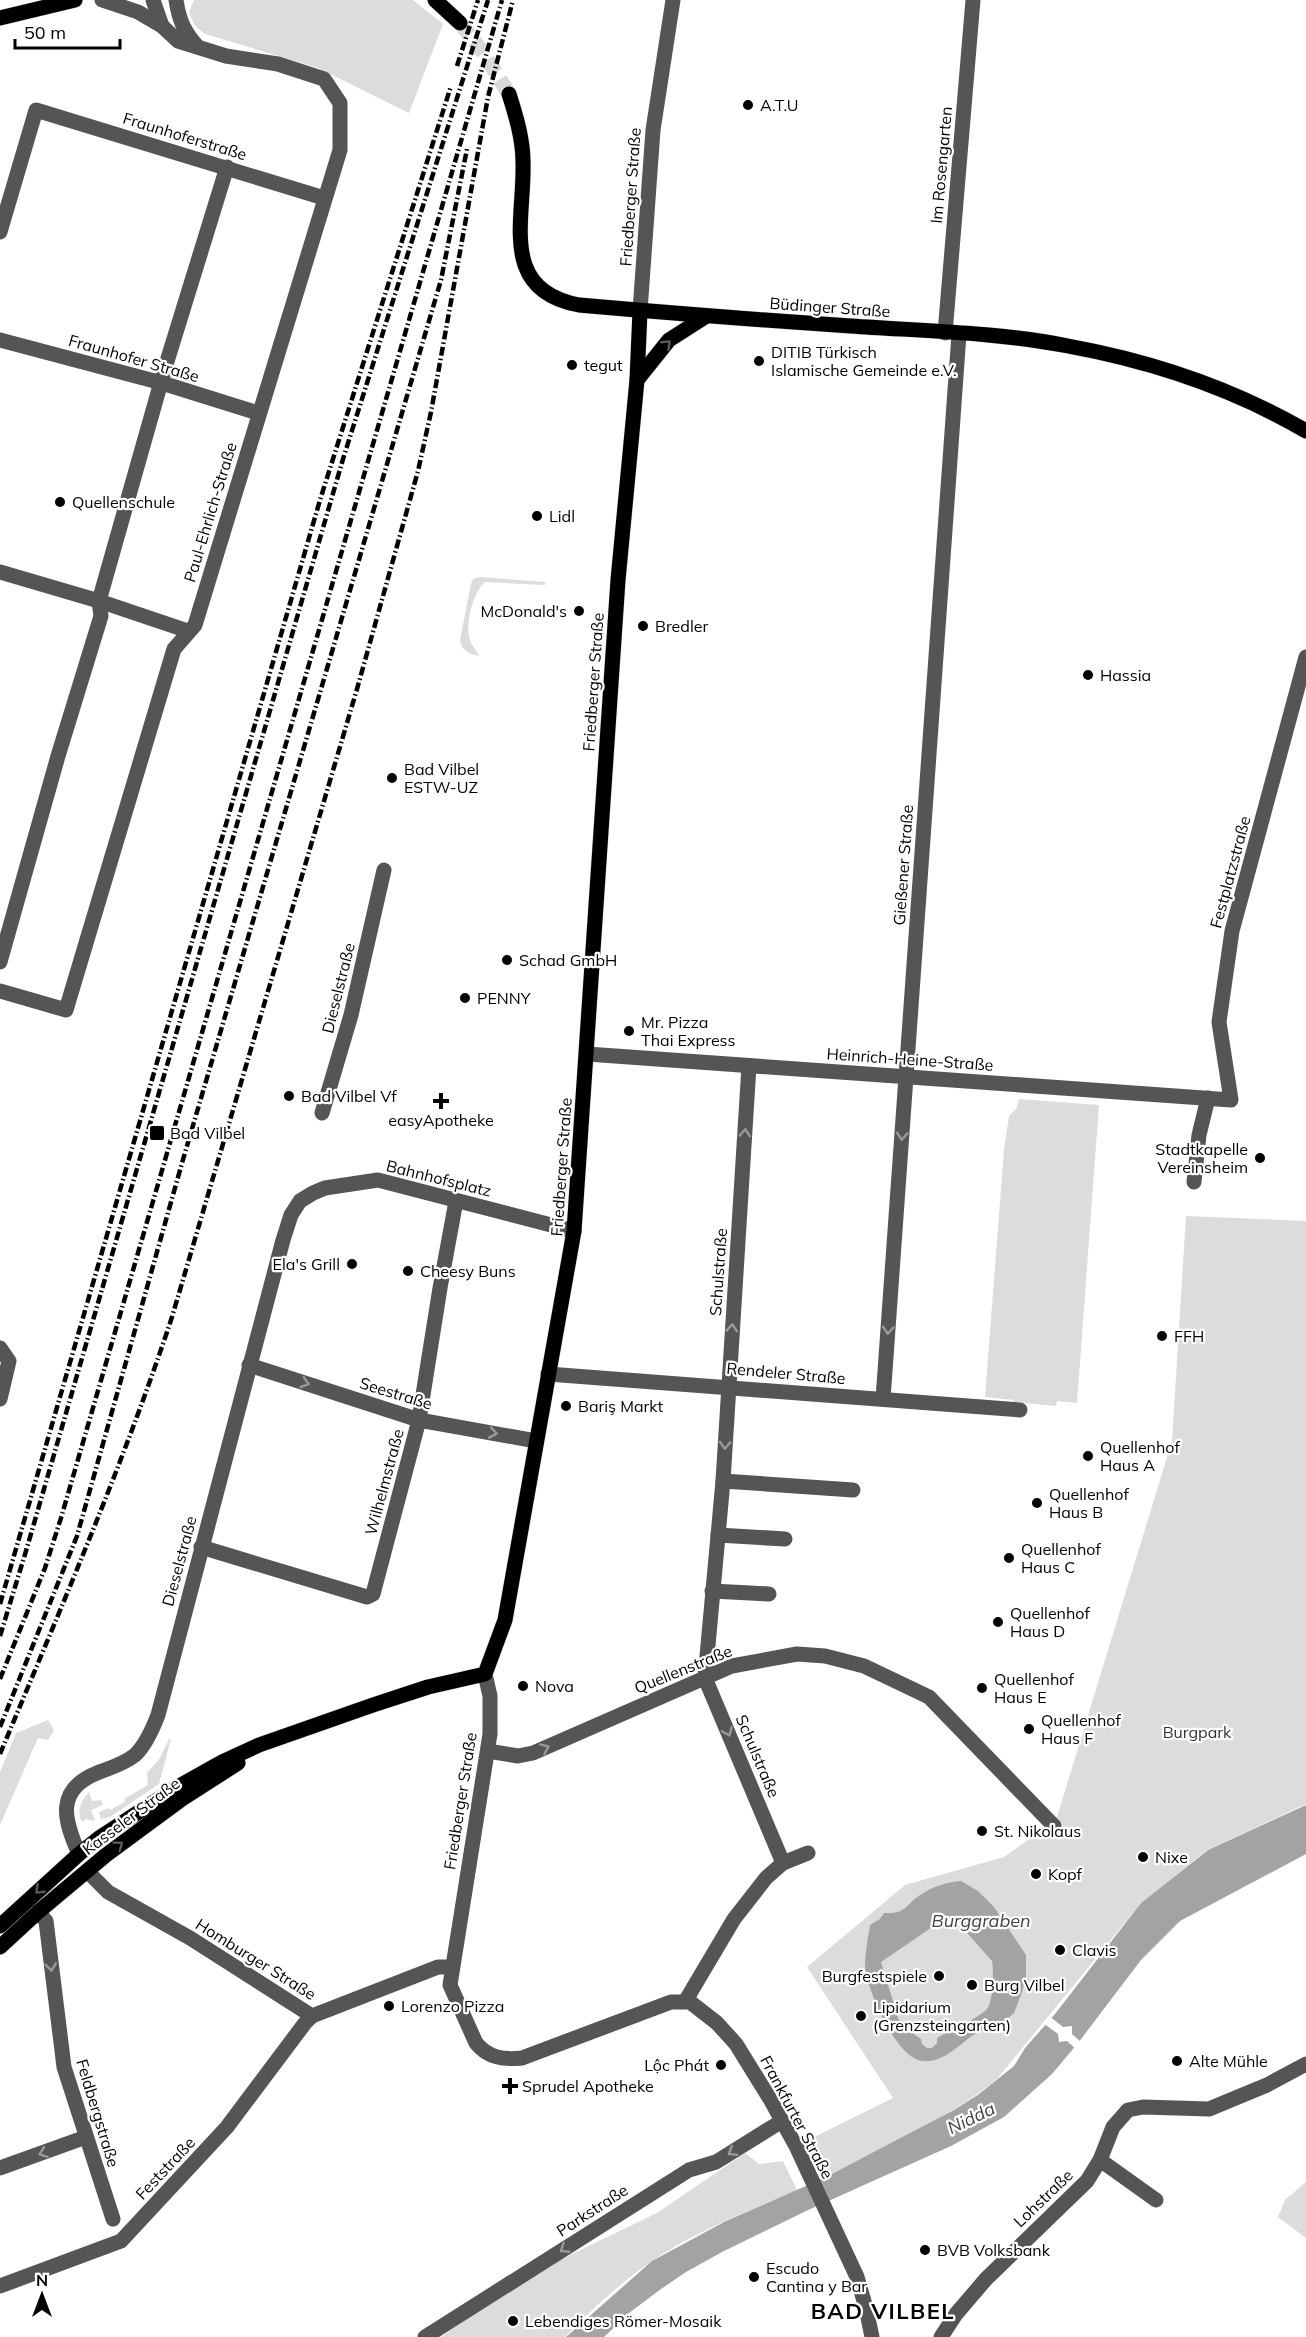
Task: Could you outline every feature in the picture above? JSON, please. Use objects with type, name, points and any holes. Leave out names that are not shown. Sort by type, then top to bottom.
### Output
[{"type":"main road","points":[[0,18],[75,0]]},
{"type":"main road","points":[[435,0],[460,23]]},
{"type":"main road","name":"Büdinger Straße","points":[[509,94],[519,126],[523,159],[519,242],[522,260],[527,270],[544,290],[560,301],[579,305],[705,317],[952,333],[1068,346],[1137,363],[1224,392],[1263,408],[1306,431]]},
{"type":"main road","name":"Friedberger Straße","points":[[485,1674],[505,1620],[574,1231],[618,580],[640,310]]},
{"type":"main road","points":[[636,380],[669,340],[705,317]]},
{"type":"main road","name":"Kasseler Straße","points":[[0,1926],[99,1838],[193,1777],[244,1751],[297,1732],[395,1698],[485,1674]]},
{"type":"main road","name":"Kasseler Straße","points":[[0,1947],[87,1870],[197,1789],[258,1751],[297,1732]]},
{"type":"main road","points":[[79,1854],[87,1870]]},
{"type":"street","name":"Paul-Ehrlich-Straße","points":[[0,991],[66,1010],[174,649],[195,625],[340,150],[340,103],[324,79],[278,64],[226,56],[178,40],[162,26],[138,12],[102,0]]},
{"type":"street","points":[[153,0],[162,26]]},
{"type":"street","points":[[176,0],[180,22],[186,34],[198,47]]},
{"type":"street","name":"Friedberger Straße","points":[[640,310],[653,130],[673,0]]},
{"type":"street","name":"Im Rosengarten","points":[[952,333],[973,0]]},
{"type":"street","name":"Fraunhoferstraße","points":[[0,232],[36,110],[324,198]]},
{"type":"street","points":[[0,962],[100,616],[99,601],[227,167]]},
{"type":"street","name":"Gießener Straße","points":[[883,1399],[906,1077],[952,333]]},
{"type":"street","name":"Fraunhofer Straße","points":[[0,340],[162,383],[258,413]]},
{"type":"street","points":[[0,572],[99,601],[188,631]]},
{"type":"street","name":"Festplatzstraße","points":[[1231,1100],[1219,1022],[1232,931],[1306,657]]},
{"type":"street","name":"Dieselstraße","points":[[322,1113],[351,1015],[384,870]]},
{"type":"street","name":"Heinrich-Heine-Straße","points":[[587,1054],[1231,1100]]},
{"type":"street","name":"Schulstraße","points":[[749,1066],[723,1481],[705,1678],[783,1863]]},
{"type":"street","points":[[1194,1182],[1199,1135],[1208,1098]]},
{"type":"street","name":"Bahnhofsplatz","points":[[284,1237],[291,1215],[300,1201],[325,1188],[378,1180],[574,1231]]},
{"type":"street","name":"Wilhelmstraße","points":[[201,1547],[367,1597],[372,1596],[419,1420],[456,1201]]},
{"type":"street","name":"Dieselstraße","points":[[79,1854],[67,1824],[68,1800],[78,1783],[135,1755],[150,1734],[158,1714],[284,1237]]},
{"type":"street","points":[[0,1348],[9,1362],[0,1399]]},
{"type":"street","name":"Seestraße","points":[[249,1365],[419,1420],[536,1441]]},
{"type":"street","name":"Rendeler Straße","points":[[549,1374],[1020,1410]]},
{"type":"street","points":[[723,1481],[853,1490]]},
{"type":"street","points":[[718,1535],[785,1539]]},
{"type":"street","points":[[712,1591],[769,1594]]},
{"type":"street","name":"Quellenstraße","points":[[488,1751],[526,1755],[741,1664],[797,1654],[841,1658],[864,1666],[934,1701],[1054,1826]]},
{"type":"street","name":"Friedberger Straße","points":[[485,1674],[490,1696],[488,1751],[451,1967],[450,1985],[476,2043],[482,2050],[500,2058],[522,2058],[671,2002],[686,2000]]},
{"type":"street","points":[[686,2000],[734,1918],[766,1878],[783,1863],[808,1853]]},
{"type":"street","name":"Homburger Straße","points":[[87,1870],[108,1892],[190,1938],[312,2016],[438,1967],[451,1967]]},
{"type":"street","name":"Feldbergstraße","points":[[38,1912],[46,1921],[64,2067],[113,2219]]},
{"type":"street","name":"Frankfurter Straße","points":[[686,2000],[696,2004],[726,2032],[782,2121],[857,2277],[872,2335]]},
{"type":"street","name":"Feststraße","points":[[0,2286],[121,2241],[227,2127],[312,2016]]},
{"type":"street","name":"Lohstraße","points":[[941,2337],[956,2314],[986,2279],[1087,2181],[1100,2160],[1113,2127],[1128,2110],[1143,2107],[1209,2109],[1267,2085],[1306,2064]]},
{"type":"street","name":"Parkstraße","points":[[425,2337],[689,2170],[716,2162],[782,2121]]},
{"type":"street","points":[[0,2168],[86,2137]]},
{"type":"street","points":[[1100,2160],[1156,2200]]},
{"type":"green space","points":[[194,0],[413,0],[443,24],[409,113],[318,68],[205,34],[194,25],[189,12]]},
{"type":"green space","points":[[480,577],[545,582],[545,585],[485,582],[480,587],[470,611],[468,628],[471,643],[479,656],[466,651],[460,640],[471,584],[473,579]]},
{"type":"green space","points":[[1019,1099],[1099,1105],[1077,1403],[1057,1401],[1056,1406],[985,1397],[1004,1150],[1009,1116],[1016,1109]]},
{"type":"green space","name":"Burgpark","points":[[1186,1216],[1306,1221],[1306,1804],[1207,1850],[1141,1903],[997,2079],[936,2120],[826,2177],[810,2139],[893,2098],[807,1967],[905,1885],[1004,1857],[1056,1820],[1172,1441]]},
{"type":"green space","points":[[48,1720],[54,1730],[48,1740],[38,1738],[0,1825],[0,1772],[16,1733]]},
{"type":"green space","points":[[171,1739],[159,1784],[110,1817],[101,1819],[99,1812],[109,1808],[110,1810],[125,1802],[124,1799],[148,1785],[147,1773],[160,1758]]},
{"type":"green space","points":[[89,1792],[92,1801],[101,1800],[103,1805],[91,1810],[95,1821],[86,1819],[82,1822],[79,1814],[80,1806]]},
{"type":"green space","points":[[745,2153],[759,2164],[783,2161],[797,2190],[723,2222],[669,2250],[617,2288],[565,2337],[441,2337],[539,2270],[657,2213]]},
{"type":"green space","points":[[1306,2182],[1306,2238],[1278,2217],[1285,2200]]},
{"type":"water","name":"Nidda","points":[[1306,1805],[1306,1854],[1180,1921],[1141,1960],[1052,2074],[1004,2117],[951,2146],[806,2211],[722,2252],[661,2289],[629,2313],[604,2337],[566,2337],[652,2261],[724,2222],[826,2177],[954,2110],[979,2094],[1014,2066],[1025,2048],[1055,2014],[1141,1903],[1208,1850]]},
{"type":"water","name":"Burggraben","points":[[961,1881],[978,1891],[994,1907],[1026,1955],[1026,1976],[1014,2013],[999,2026],[997,2023],[981,2031],[943,2057],[923,2061],[913,2058],[903,2049],[877,2007],[865,1967],[870,1925],[880,1919],[884,1913],[901,1911],[920,1895],[940,1885]],"holes":[[[952,1916],[992,1961],[992,1993],[987,2009],[937,2038],[937,2043],[932,2048],[927,2048],[922,2044],[921,2039],[900,2024],[881,1962],[947,1917]]]},
{"type":"pier","points":[[1049,2016],[1063,2027],[1072,2026],[1072,2034],[1082,2043],[1077,2050],[1067,2041],[1059,2042],[1058,2034],[1043,2023]]},
{"type":"tunnel","points":[[460,23],[485,55],[509,94]]},
{"type":"railway","points":[[457,66],[478,0]]},
{"type":"railway","points":[[0,1636],[343,459],[488,0]]},
{"type":"railway","points":[[0,1679],[45,1568],[61,1518],[502,0]]},
{"type":"railway","points":[[0,1754],[112,1482],[172,1317],[357,689],[418,471],[431,412],[488,97],[513,0]]},
{"type":"railway","points":[[0,1604],[320,500],[451,86]]},
{"type":"railway","points":[[0,1727],[77,1536],[182,1163],[441,280],[467,149]]},
{"type":"place","name":"A.T.U","points":[[748,105]]},
{"type":"place","name":"DITIB Türkisch Islamische Gemeinde e.V.","points":[[759,361]]},
{"type":"place","name":"tegut","points":[[572,365]]},
{"type":"place","name":"Quellenschule","points":[[60,502]]},
{"type":"place","name":"Lidl","points":[[537,516]]},
{"type":"place","name":"McDonald's","points":[[579,611]]},
{"type":"place","name":"Bredler","points":[[643,626]]},
{"type":"place","name":"Hassia","points":[[1088,675]]},
{"type":"place","name":"Bad Vilbel ESTW-UZ","points":[[392,778]]},
{"type":"place","name":"Schad GmbH","points":[[507,960]]},
{"type":"place","name":"PENNY","points":[[465,998]]},
{"type":"place","name":"Mr. Pizza Thai Express","points":[[629,1031]]},
{"type":"place","name":"Bad Vilbel Vf","points":[[289,1096]]},
{"type":"place","name":"easyApotheke","points":[[441,1101]]},
{"type":"place","name":"Bad Vilbel","points":[[157,1133]]},
{"type":"place","name":"Stadtkapelle Vereinsheim","points":[[1260,1158]]},
{"type":"place","name":"Ela's Grill","points":[[352,1264]]},
{"type":"place","name":"Cheesy Buns","points":[[408,1271]]},
{"type":"place","name":"FFH","points":[[1162,1336]]},
{"type":"place","name":"Bariş Markt","points":[[566,1406]]},
{"type":"place","name":"Quellenhof Haus A","points":[[1088,1456]]},
{"type":"place","name":"Quellenhof Haus B","points":[[1037,1503]]},
{"type":"place","name":"Quellenhof Haus C","points":[[1009,1558]]},
{"type":"place","name":"Quellenhof Haus D","points":[[998,1622]]},
{"type":"place","name":"Nova","points":[[523,1686]]},
{"type":"place","name":"Quellenhof Haus E","points":[[982,1688]]},
{"type":"place","name":"Quellenhof Haus F","points":[[1029,1729]]},
{"type":"place","name":"St. Nikolaus","points":[[982,1831]]},
{"type":"place","name":"Nixe","points":[[1143,1857]]},
{"type":"place","name":"Kopf","points":[[1036,1874]]},
{"type":"place","name":"Clavis","points":[[1060,1950]]},
{"type":"place","name":"Burgfestspiele","points":[[939,1976]]},
{"type":"place","name":"Burg Vilbel","points":[[972,1985]]},
{"type":"place","name":"Lorenzo Pizza","points":[[389,2006]]},
{"type":"place","name":"Lipidarium (Grenzsteingarten)","points":[[861,2016]]},
{"type":"place","name":"Alte Mühle","points":[[1177,2061]]},
{"type":"place","name":"Lộc Phát","points":[[721,2065]]},
{"type":"place","name":"Sprudel Apotheke","points":[[510,2086]]},
{"type":"place","name":"BVB Volksbank","points":[[925,2250]]},
{"type":"place","name":"Escudo Cantina y Bar","points":[[754,2277]]},
{"type":"place","name":"Lebendiges Römer-Mosaik","points":[[513,2321]]},
{"type":"district","name":"BAD VILBEL","points":[[883,2311]]}]
